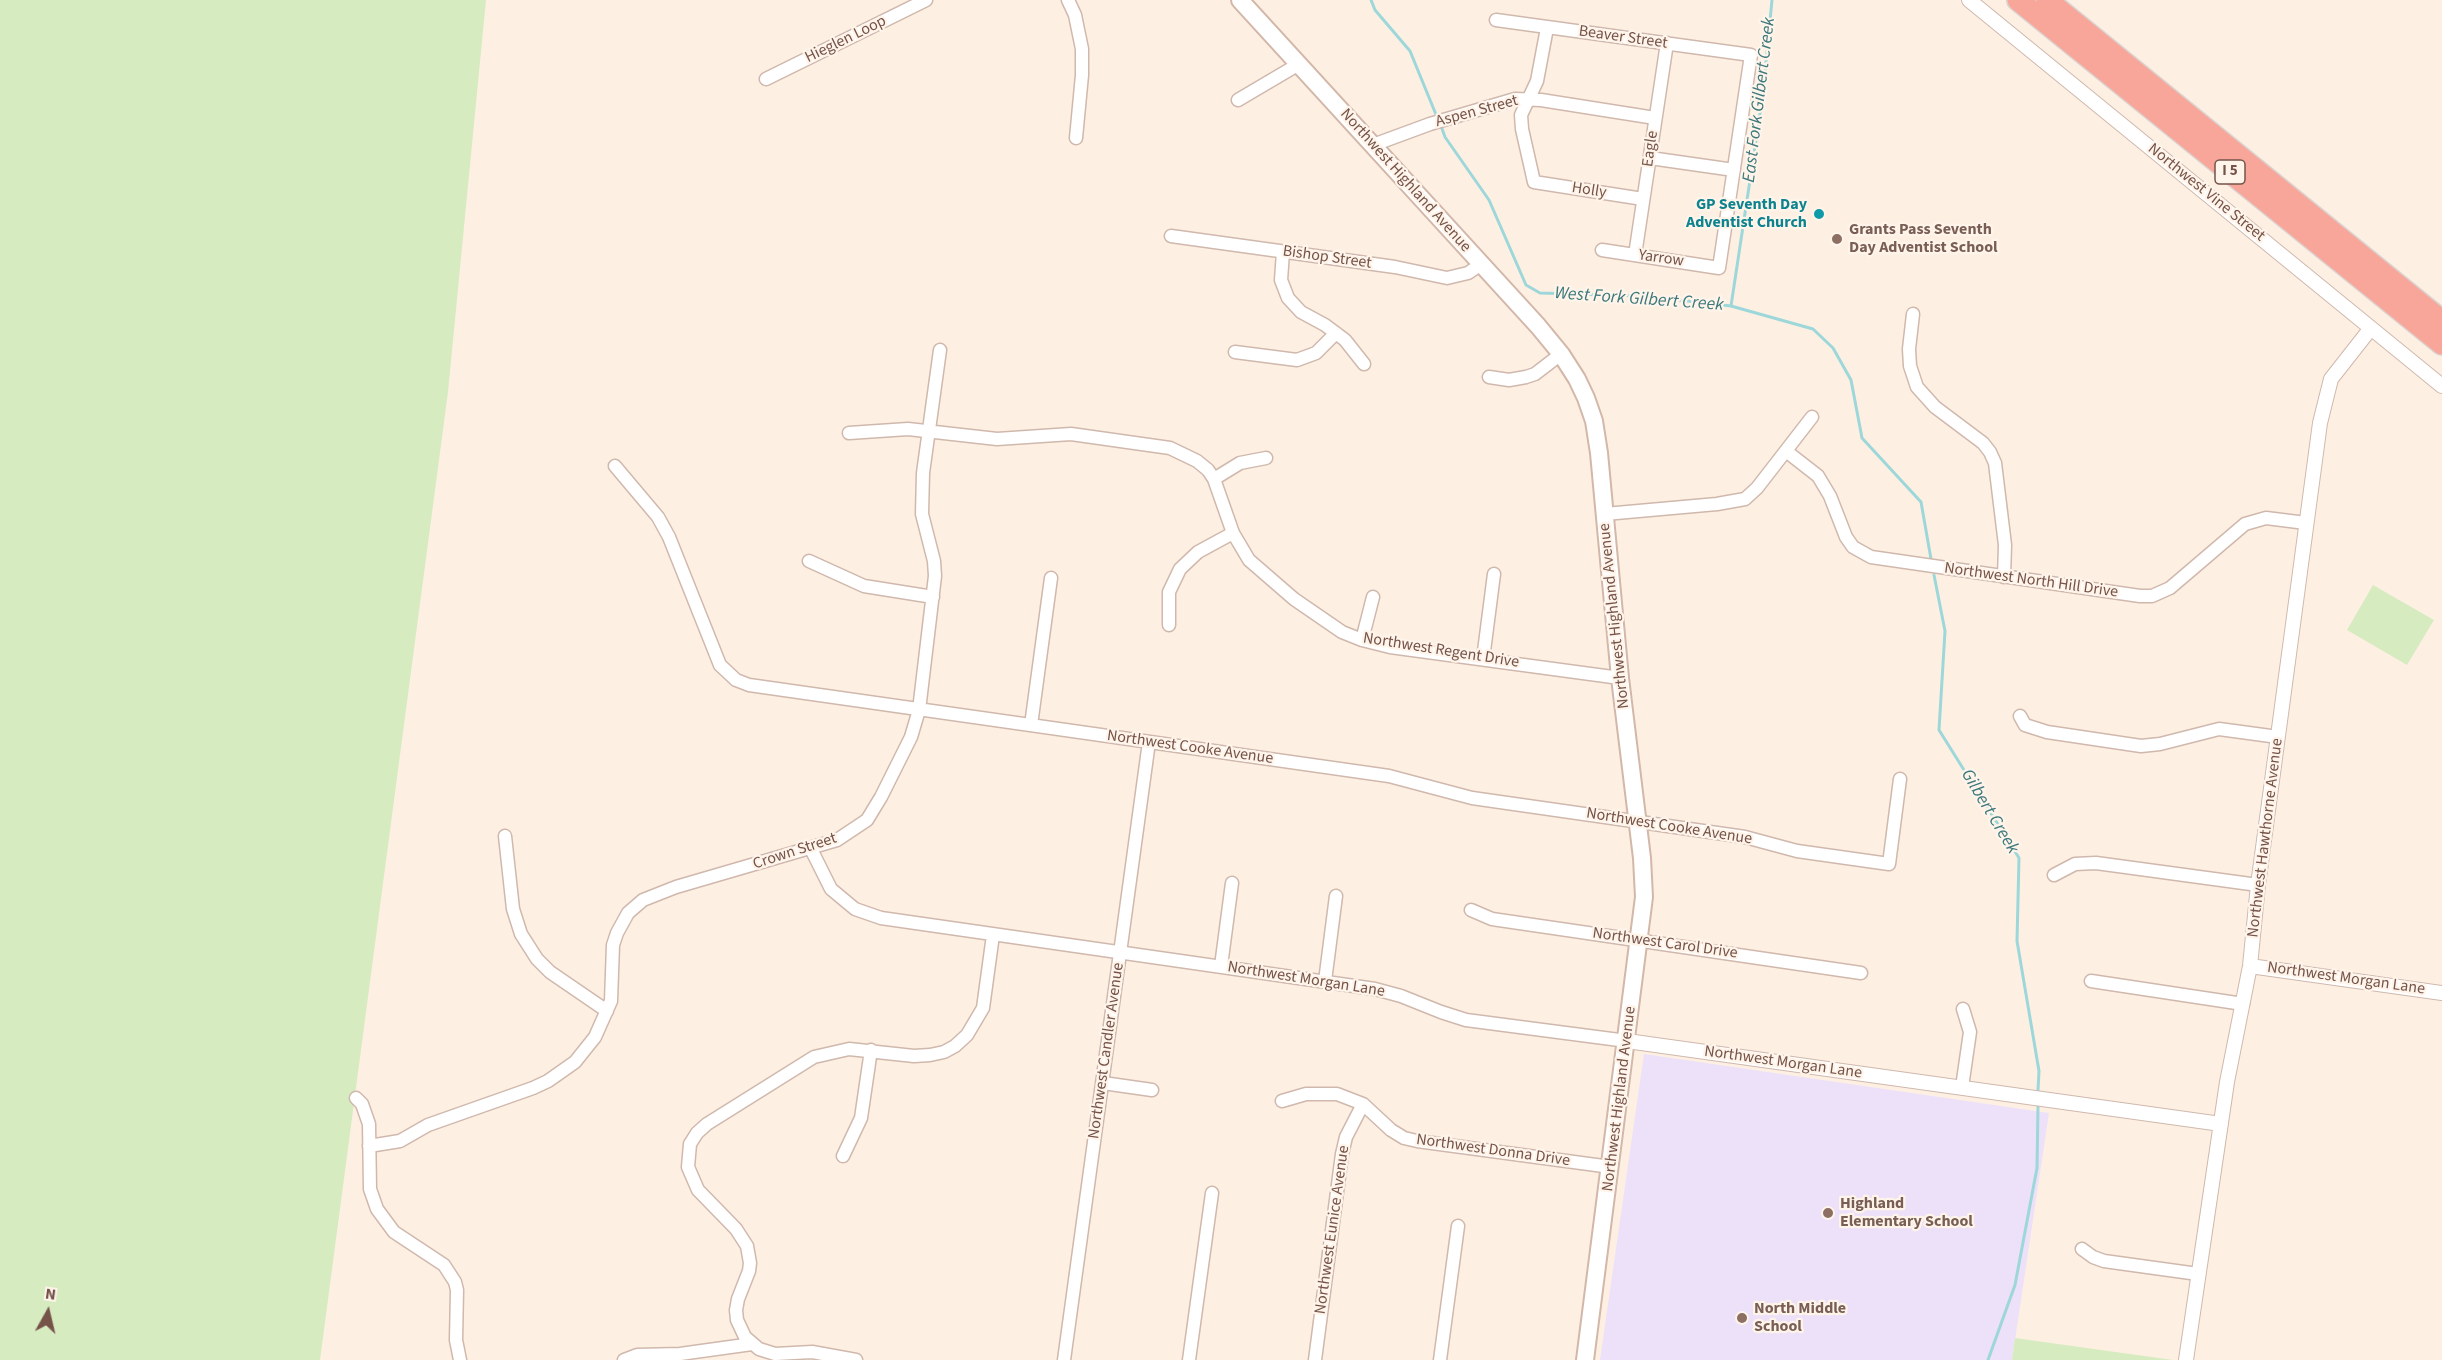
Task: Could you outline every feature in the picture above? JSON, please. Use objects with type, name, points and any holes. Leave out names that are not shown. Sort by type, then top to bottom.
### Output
[{"type":"highway","name":"I 5","points":[[2018,0],[2442,345]]},
{"type":"highway","name":"I 5","points":[[2047,0],[2442,321]]},
{"type":"main road","name":"Northwest Highland Avenue","points":[[1240,0],[1561,354],[1583,390],[1597,434],[1620,678],[1642,858],[1644,897],[1585,1360]]},
{"type":"street","name":"Hieglen Loop","points":[[766,79],[926,0]]},
{"type":"street","points":[[1068,0],[1075,15],[1082,49],[1076,138]]},
{"type":"street","name":"Northwest Vine Street","points":[[1969,0],[2442,386]]},
{"type":"street","name":"Beaver Street","points":[[1496,20],[1750,55],[1734,170]]},
{"type":"street","points":[[1528,99],[1537,81],[1547,28]]},
{"type":"street","name":"Eagle","points":[[1635,255],[1668,43]]},
{"type":"street","points":[[1238,100],[1299,64]]},
{"type":"street","name":"Aspen Street","points":[[1373,145],[1515,99],[1655,118]]},
{"type":"street","name":"Holly","points":[[1528,99],[1521,120],[1534,182],[1643,199]]},
{"type":"street","points":[[1650,158],[1734,170]]},
{"type":"street","name":"Yarrow","points":[[1602,250],[1719,268],[1734,170]]},
{"type":"street","name":"Bishop Street","points":[[1171,236],[1420,271],[1447,278],[1468,273],[1480,265]]},
{"type":"street","points":[[1283,252],[1281,280],[1288,298],[1301,312],[1336,333],[1352,348],[1364,364]]},
{"type":"street","points":[[1913,314],[1910,366],[1917,387],[1935,407],[1983,443],[1995,463],[2006,545],[2004,577]]},
{"type":"street","name":"Northwest Hawthorne Avenue","points":[[2186,1360],[2232,1050],[2250,966],[2258,885],[2320,423],[2331,379],[2371,328]]},
{"type":"street","points":[[1235,352],[1297,360],[1316,353],[1336,333]]},
{"type":"street","name":"Crown Street","points":[[369,1146],[400,1141],[428,1125],[548,1081],[575,1062],[586,1048],[607,1011],[613,987],[616,933],[628,913],[636,905],[664,891],[837,840],[867,820],[881,797],[910,737],[919,710],[933,597],[934,561],[922,514],[921,498],[940,350]]},
{"type":"street","points":[[1489,377],[1509,380],[1526,377],[1535,374],[1561,354]]},
{"type":"street","points":[[1605,514],[1717,504],[1745,499],[1753,493],[1812,417]]},
{"type":"street","name":"Northwest Regent Drive","points":[[849,433],[867,434],[894,429],[997,439],[1071,434],[1149,444],[1185,454],[1208,470],[1214,479],[1233,533],[1249,560],[1322,621],[1362,640],[1390,647],[1620,678]]},
{"type":"street","name":"Northwest North Hill Drive","points":[[1786,451],[1818,476],[1830,496],[1846,537],[1853,547],[1863,554],[1886,561],[2140,597],[2152,596],[2170,588],[2245,524],[2266,518],[2306,523]]},
{"type":"street","points":[[1214,479],[1240,463],[1266,458]]},
{"type":"street","name":"Northwest Cooke Avenue","points":[[615,466],[653,511],[669,537],[685,573],[715,655],[728,673],[736,680],[749,685],[1389,776],[1472,798],[1745,837],[1797,851],[1889,864],[1900,778]]},
{"type":"street","points":[[1169,625],[1169,592],[1180,569],[1198,552],[1233,533]]},
{"type":"street","points":[[809,561],[864,586],[933,597]]},
{"type":"street","points":[[1483,659],[1494,574]]},
{"type":"street","points":[[1031,725],[1051,578]]},
{"type":"street","points":[[1362,640],[1373,597]]},
{"type":"street","points":[[2020,717],[2025,725],[2047,732],[2141,746],[2160,744],[2218,729],[2278,737]]},
{"type":"street","name":"Northwest Candler Avenue","points":[[1064,1360],[1149,742]]},
{"type":"street","points":[[505,836],[513,909],[525,940],[537,959],[550,972],[607,1011]]},
{"type":"street","name":"Northwest Morgan Lane","points":[[811,849],[831,889],[855,909],[881,918],[1325,981],[1388,992],[1466,1020],[2221,1124]]},
{"type":"street","points":[[2054,875],[2074,864],[2096,863],[2258,885]]},
{"type":"street","points":[[1221,966],[1232,883]]},
{"type":"street","points":[[1325,981],[1336,896]]},
{"type":"street","name":"Northwest Carol Drive","points":[[1471,910],[1492,919],[1861,973]]},
{"type":"street","points":[[856,1360],[775,1354],[752,1344],[740,1329],[736,1310],[749,1271],[747,1246],[736,1229],[695,1184],[688,1167],[690,1144],[706,1124],[814,1057],[849,1049],[914,1056],[944,1052],[967,1035],[983,1008],[993,935]]},
{"type":"street","name":"Northwest Morgan Lane","points":[[2250,966],[2442,993]]},
{"type":"street","points":[[2091,981],[2243,1004]]},
{"type":"street","points":[[1962,1087],[1970,1032],[1963,1009]]},
{"type":"street","points":[[843,1156],[861,1118],[871,1050]]},
{"type":"street","points":[[1103,1083],[1152,1090]]},
{"type":"street","name":"Northwest Donna Drive","points":[[1282,1101],[1305,1094],[1324,1092],[1352,1098],[1363,1104],[1391,1130],[1404,1138],[1611,1167]]},
{"type":"street","points":[[356,1098],[362,1104],[369,1124],[370,1189],[377,1209],[394,1232],[444,1265],[455,1282],[457,1290],[456,1340],[460,1360]]},
{"type":"street","name":"Northwest Eunice Avenue","points":[[1315,1360],[1342,1154],[1346,1137],[1363,1104]]},
{"type":"street","points":[[1189,1360],[1212,1193]]},
{"type":"street","points":[[1440,1360],[1458,1226]]},
{"type":"street","points":[[2082,1249],[2104,1261],[2198,1274]]},
{"type":"street","points":[[624,1360],[637,1355],[680,1354],[752,1344]]},
{"type":"shaded area","name":"Highland Elementary School","points":[[1644,1054],[2049,1113],[2012,1360],[1600,1360]]},
{"type":"green space","points":[[0,0],[486,0],[448,392],[320,1360],[0,1360]]},
{"type":"green space","points":[[2373,585],[2434,620],[2407,665],[2347,630]]},
{"type":"green space","points":[[2015,1338],[2173,1360],[2012,1360]]},
{"type":"waterway","name":"West Fork Gilbert Creek","points":[[1371,0],[1375,10],[1410,51],[1437,117]]},
{"type":"waterway","name":"East Fork Gilbert Creek","points":[[1731,306],[1763,94],[1772,0]]},
{"type":"waterway","name":"West Fork Gilbert Creek","points":[[1440,123],[1445,137],[1489,200],[1526,285],[1540,293],[1644,296],[1731,306],[1813,329],[1833,348],[1851,380],[1862,438],[1921,502],[1931,559]]},
{"type":"waterway","name":"Gilbert Creek","points":[[1934,575],[1945,631],[1939,730],[2019,858],[2017,941],[2039,1071],[2038,1090]]},
{"type":"waterway","name":"Gilbert Creek","points":[[1988,1360],[2015,1285],[2037,1168],[2038,1106]]},
{"type":"place","name":"GP Seventh Day Adventist Church","points":[[1819,214]]},
{"type":"place","name":"Grants Pass Seventh Day Adventist School","points":[[1837,239]]},
{"type":"place","name":"Highland Elementary School","points":[[1828,1213]]},
{"type":"place","name":"North Middle School","points":[[1742,1318]]}]
